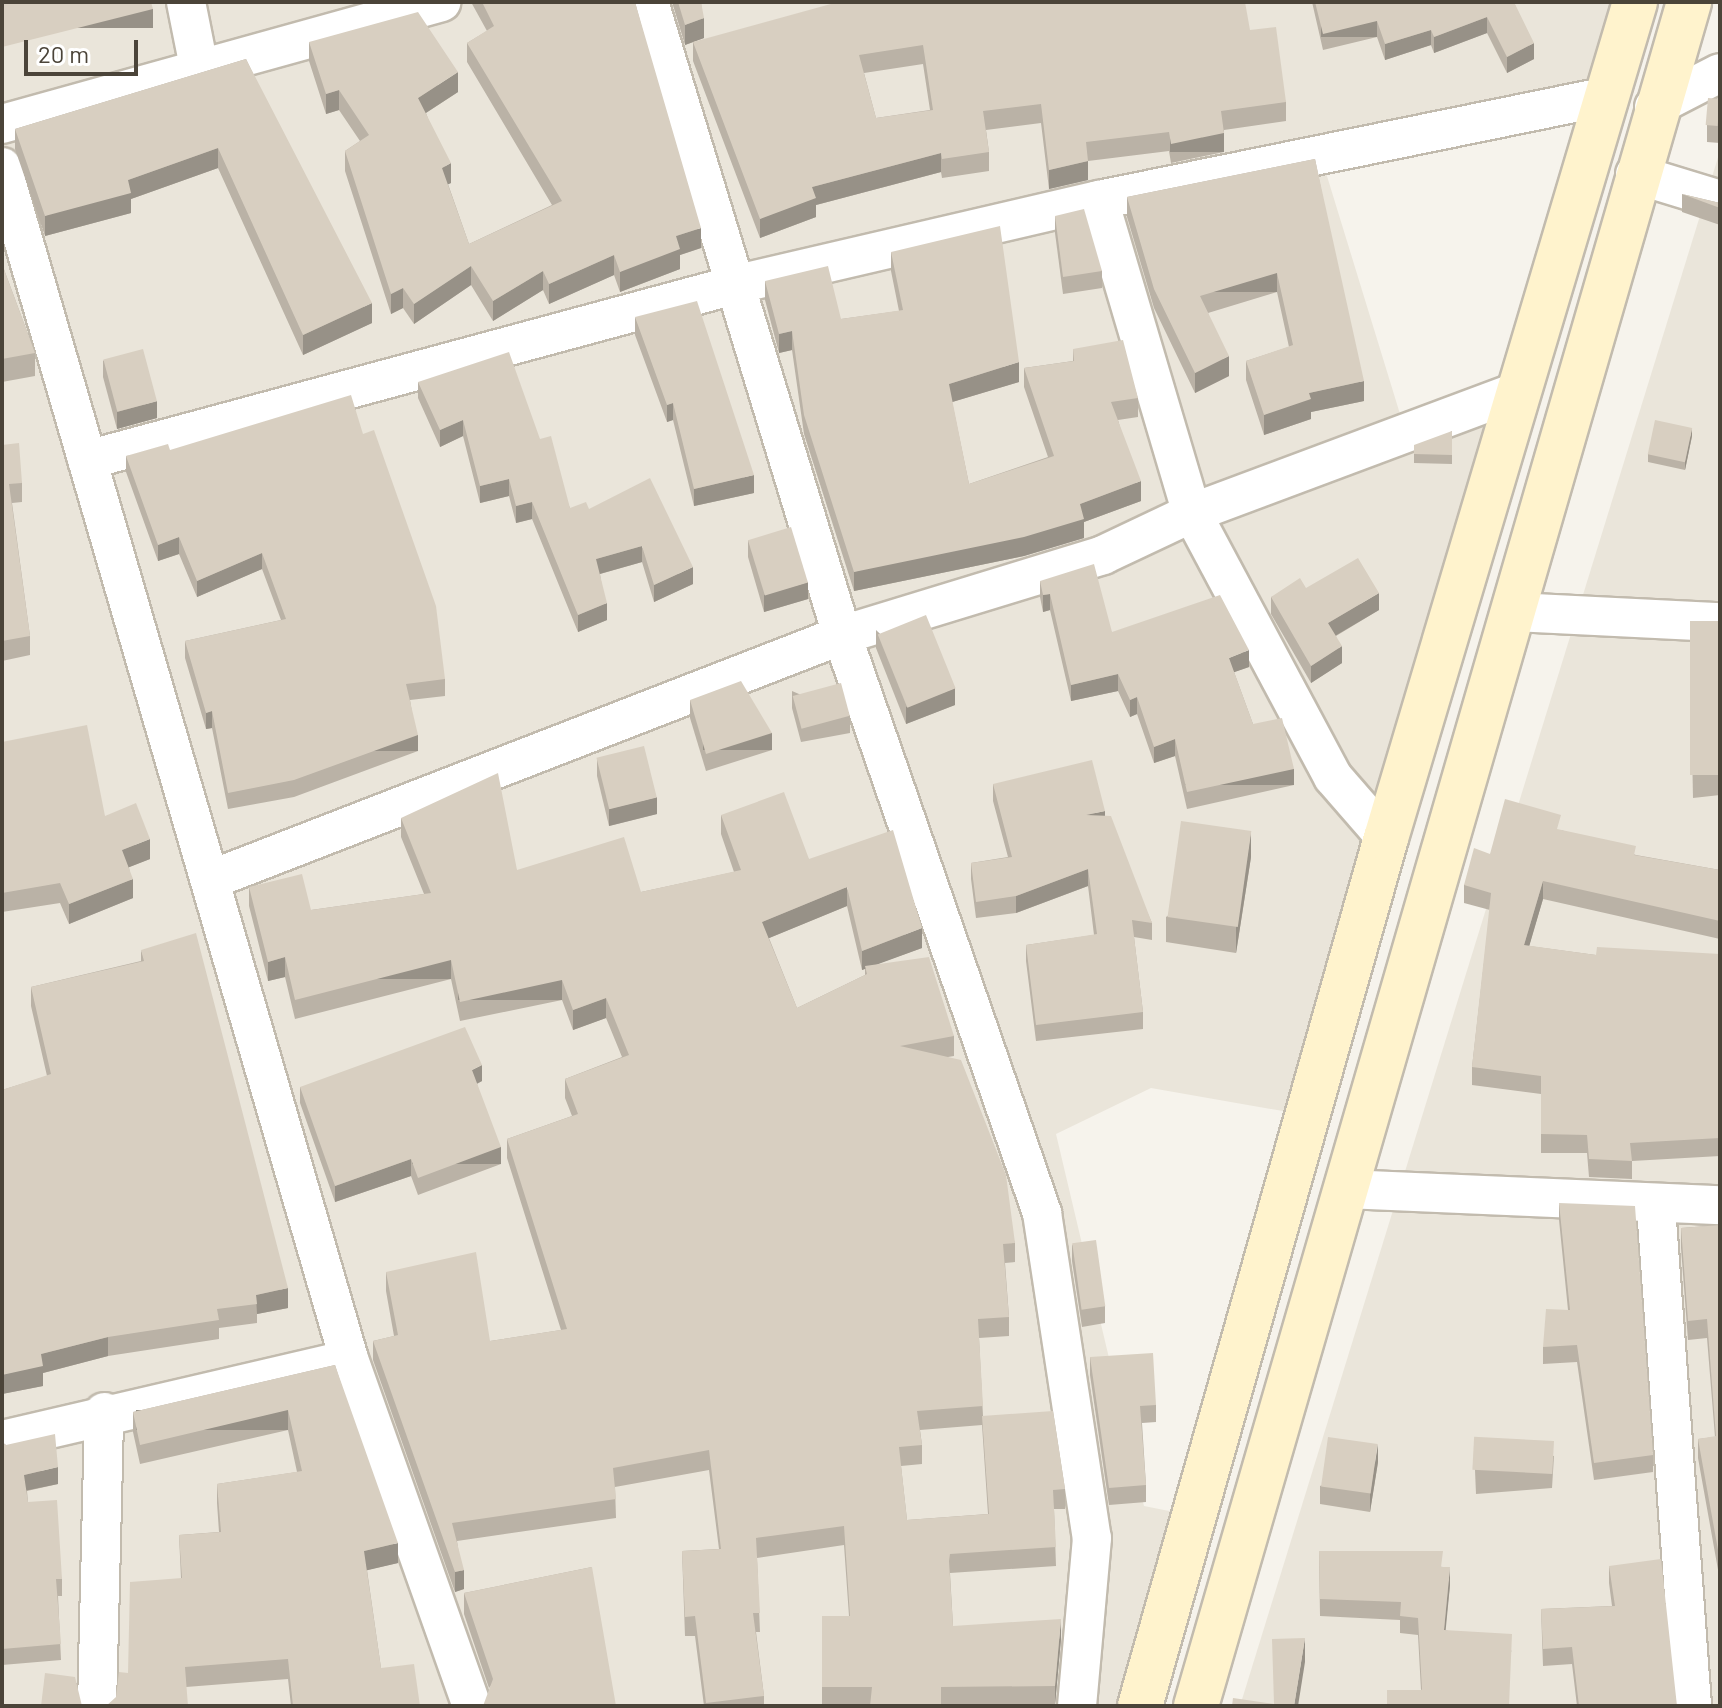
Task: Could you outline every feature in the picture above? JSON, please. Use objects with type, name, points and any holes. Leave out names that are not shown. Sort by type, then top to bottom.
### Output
[{"type":"main road","points":[[1140,1706],[1386,838],[1603,97],[1635,2]]},
{"type":"main road","points":[[1196,1706],[1513,612],[1654,107],[1689,2]]},
{"type":"street","points":[[186,2],[200,72]]},
{"type":"street","points":[[2,124],[200,72],[441,2]]},
{"type":"street","points":[[649,2],[738,284],[842,635],[1042,1213],[1092,1538],[1077,1706]]},
{"type":"street","points":[[1654,107],[1720,73]]},
{"type":"street","points":[[87,460],[738,284],[1099,200],[1603,97]]},
{"type":"street","points":[[2,167],[8,212],[87,460],[349,1359],[472,1706]]},
{"type":"street","points":[[1635,174],[1720,200]]},
{"type":"street","points":[[1099,200],[1192,513],[1333,777],[1386,838]]},
{"type":"street","points":[[210,880],[842,635],[1103,555],[1192,513],[1516,392]]},
{"type":"street","points":[[1513,612],[1720,622]]},
{"type":"street","points":[[1347,1189],[1656,1207],[1720,1205]]},
{"type":"street","points":[[1656,1207],[1692,1706]]},
{"type":"street","points":[[2,1440],[104,1412],[349,1359]]},
{"type":"street","points":[[97,1706],[104,1412]]},
{"type":"shaded area","points":[[2,2],[1618,2],[1589,88],[1319,150],[1408,440],[1492,419],[1294,1113],[1151,1088],[1056,1134],[1144,1506],[1184,1514],[1129,1706],[2,1706]]},
{"type":"shaded area","points":[[1720,151],[1720,1706],[1240,1706]]},
{"type":"building","points":[[2,2],[151,2],[153,9],[2,47]]},
{"type":"building","points":[[482,2],[635,2],[701,228],[676,236],[680,249],[620,272],[614,255],[549,284],[543,271],[493,301],[471,266],[414,304],[403,288],[391,294],[345,151],[369,135],[339,90],[326,94],[309,42],[418,12],[458,72],[418,98],[451,163],[442,168],[469,244],[562,201],[467,43],[494,26]]},
{"type":"building","points":[[678,2],[701,2],[704,18],[685,25]]},
{"type":"building","points":[[838,2],[1245,2],[1250,30],[1276,27],[1286,102],[1221,111],[1224,133],[1171,144],[1169,132],[1086,142],[1088,161],[1049,170],[1041,104],[983,111],[989,152],[942,159],[941,153],[812,187],[816,198],[760,219],[693,42]],"holes":[[[923,45],[933,110],[876,118],[859,55]]]},
{"type":"building","points":[[1315,2],[1514,2],[1534,43],[1507,57],[1487,17],[1434,37],[1431,30],[1385,44],[1377,21],[1323,34]]},
{"type":"building","points":[[246,59],[372,303],[303,335],[218,148],[128,180],[131,193],[45,216],[15,129]]},
{"type":"building","points":[[1708,98],[1720,99],[1718,126],[1706,125]]},
{"type":"building","points":[[1315,159],[1364,381],[1309,393],[1311,399],[1264,415],[1246,361],[1293,345],[1277,273],[1200,296],[1229,356],[1195,373],[1154,289],[1127,197]]},
{"type":"building","points":[[1682,194],[1720,203],[1720,208]]},
{"type":"building","points":[[1084,209],[1102,271],[1063,277],[1055,216]]},
{"type":"building","points":[[1000,226],[1019,362],[949,384],[969,484],[1054,456],[1024,368],[1074,361],[1073,349],[1123,340],[1138,398],[1111,402],[1141,481],[1080,504],[1084,519],[1024,537],[854,572],[804,415],[792,331],[779,334],[765,281],[828,266],[841,319],[903,310],[891,252]]},
{"type":"building","points":[[2,264],[35,353],[2,359]]},
{"type":"building","points":[[697,301],[754,475],[694,489],[673,403],[667,405],[635,317]]},
{"type":"building","points":[[143,349],[157,401],[117,412],[103,360]]},
{"type":"building","points":[[509,352],[540,439],[551,436],[570,508],[586,502],[589,509],[650,478],[693,567],[654,585],[642,546],[596,559],[607,603],[578,615],[532,502],[516,506],[509,479],[480,486],[463,420],[440,430],[418,382]]},
{"type":"building","points":[[351,395],[363,434],[374,430],[436,606],[445,679],[406,684],[418,735],[294,780],[228,793],[212,711],[206,713],[185,641],[286,619],[262,553],[197,581],[179,537],[158,545],[126,456],[168,444],[170,450]]},
{"type":"building","points":[[1655,420],[1692,428],[1685,462],[1648,454]]},
{"type":"building","points":[[1452,431],[1452,455],[1414,454],[1414,445]]},
{"type":"building","points":[[19,443],[22,483],[9,484],[30,636],[2,641],[2,445]]},
{"type":"building","points":[[791,527],[808,582],[765,596],[748,540]]},
{"type":"building","points":[[1358,558],[1379,593],[1328,623],[1342,646],[1311,666],[1271,597],[1300,578],[1306,588]]},
{"type":"building","points":[[1094,564],[1112,632],[1220,595],[1249,650],[1229,658],[1253,724],[1282,718],[1294,769],[1187,792],[1175,739],[1154,747],[1137,697],[1130,700],[1118,674],[1071,685],[1050,594],[1043,595],[1040,581]]},
{"type":"building","points":[[926,615],[956,688],[907,708],[878,634]]},
{"type":"building","points":[[1690,621],[1720,621],[1720,775],[1690,775]]},
{"type":"building","points":[[741,681],[772,733],[706,754],[690,700]]},
{"type":"building","points":[[841,683],[850,716],[802,729],[793,696]]},
{"type":"building","points":[[87,725],[105,816],[136,803],[150,839],[122,850],[133,879],[69,904],[60,883],[2,893],[2,742]]},
{"type":"building","points":[[644,746],[657,797],[609,809],[596,758]]},
{"type":"building","points":[[1092,760],[1105,811],[1086,815],[1111,816],[1152,923],[1132,920],[1143,1012],[1036,1025],[1026,945],[1097,934],[1088,869],[1016,896],[976,902],[971,863],[1012,857],[993,784]]},
{"type":"building","points":[[498,773],[517,870],[624,837],[641,892],[741,870],[721,815],[784,792],[809,859],[893,830],[922,928],[862,951],[847,887],[762,922],[797,1008],[867,974],[865,966],[929,957],[954,1036],[900,1046],[961,1060],[1006,1175],[1015,1243],[1003,1244],[1009,1317],[978,1319],[983,1406],[917,1411],[922,1445],[899,1447],[907,1520],[989,1514],[982,1416],[1053,1411],[1065,1489],[1053,1490],[1056,1547],[950,1554],[949,1561],[953,1626],[1061,1619],[1055,1686],[941,1687],[941,1706],[870,1706],[872,1687],[822,1687],[822,1616],[850,1616],[844,1526],[756,1538],[760,1613],[753,1613],[764,1696],[706,1703],[695,1616],[685,1617],[682,1551],[721,1549],[709,1450],[613,1468],[616,1499],[452,1523],[464,1570],[455,1572],[373,1341],[398,1335],[386,1272],[476,1252],[490,1341],[567,1329],[507,1139],[578,1114],[565,1079],[629,1055],[606,998],[573,1010],[562,980],[460,1002],[451,960],[295,1000],[285,957],[268,962],[249,887],[302,874],[311,910],[431,893],[401,818]]},
{"type":"building","points":[[1505,799],[1561,815],[1557,829],[1636,846],[1634,855],[1720,870],[1720,921],[1543,881],[1524,945],[1596,955],[1597,947],[1720,954],[1720,1138],[1630,1143],[1632,1161],[1589,1159],[1587,1135],[1541,1134],[1541,1076],[1472,1067],[1491,893],[1464,885],[1474,848],[1490,854]]},
{"type":"building","points":[[1181,821],[1251,831],[1238,927],[1168,917]]},
{"type":"building","points":[[196,933],[288,1288],[256,1295],[257,1304],[217,1309],[219,1320],[108,1337],[41,1354],[43,1366],[2,1375],[2,1090],[51,1074],[31,987],[144,961],[141,950]]},
{"type":"building","points":[[465,1027],[482,1065],[472,1070],[501,1147],[418,1178],[411,1159],[335,1186],[300,1087]]},
{"type":"building","points":[[1559,1203],[1635,1206],[1653,1455],[1594,1463],[1577,1345],[1543,1347],[1546,1309],[1570,1310]]},
{"type":"building","points":[[1720,1225],[1720,1561],[1698,1439],[1716,1436],[1707,1319],[1688,1321],[1681,1228]]},
{"type":"building","points":[[1096,1240],[1105,1306],[1082,1310],[1072,1243]]},
{"type":"building","points":[[1153,1353],[1156,1405],[1140,1406],[1146,1485],[1109,1488],[1090,1357]]},
{"type":"building","points":[[335,1365],[398,1543],[364,1551],[381,1668],[414,1664],[420,1706],[293,1706],[288,1659],[185,1667],[188,1706],[106,1706],[116,1697],[119,1672],[128,1673],[130,1582],[182,1578],[179,1535],[221,1532],[217,1484],[302,1471],[288,1410],[140,1445],[133,1412]]},
{"type":"building","points":[[55,1434],[58,1467],[24,1475],[28,1502],[57,1500],[62,1579],[56,1579],[61,1644],[2,1649],[2,1442],[6,1445]]},
{"type":"building","points":[[1328,1437],[1378,1444],[1371,1493],[1321,1487]]},
{"type":"building","points":[[1474,1437],[1554,1441],[1552,1474],[1472,1470]]},
{"type":"building","points":[[1319,1551],[1443,1551],[1441,1567],[1450,1567],[1444,1630],[1512,1634],[1509,1706],[1387,1706],[1387,1690],[1422,1690],[1418,1618],[1400,1616],[1401,1602],[1320,1599]]},
{"type":"building","points":[[1661,1559],[1677,1706],[1579,1706],[1572,1647],[1543,1649],[1541,1609],[1615,1606],[1609,1566]]},
{"type":"building","points":[[592,1567],[616,1706],[483,1706],[493,1679],[464,1593]]},
{"type":"building","points":[[1305,1638],[1294,1706],[1232,1706],[1233,1698],[1274,1704],[1272,1639]]},
{"type":"building","points":[[45,1673],[75,1677],[82,1706],[41,1706]]}]
